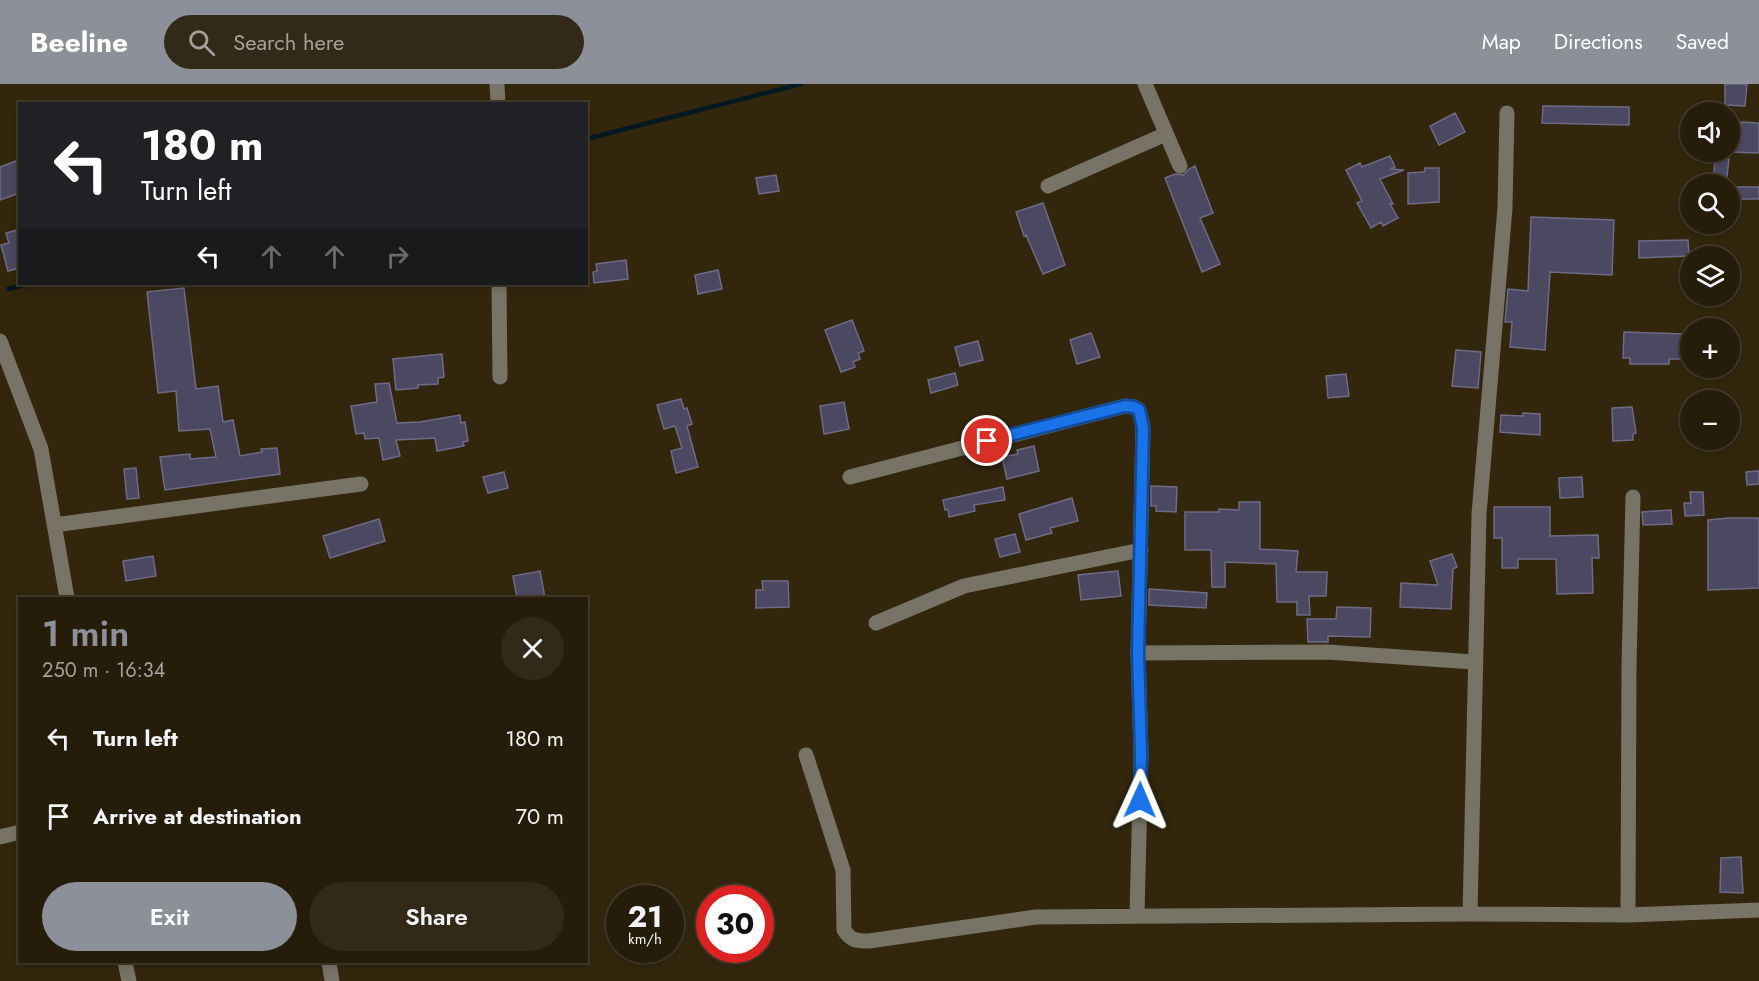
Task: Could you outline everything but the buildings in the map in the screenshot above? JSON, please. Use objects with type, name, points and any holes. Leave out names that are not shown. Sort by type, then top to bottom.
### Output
[{"type":"street","points":[[497,84],[498,102]]},
{"type":"street","points":[[1145,84],[1180,165]]},
{"type":"street","points":[[1470,914],[1479,514],[1505,208],[1507,112]]},
{"type":"street","points":[[1048,186],[1166,134]]},
{"type":"street","points":[[500,285],[500,377]]},
{"type":"street","points":[[0,341],[41,449],[68,597]]},
{"type":"street","points":[[850,477],[1125,406],[1139,410],[1143,428],[1138,653],[1141,753],[1137,915]]},
{"type":"street","points":[[54,525],[361,484]]},
{"type":"street","points":[[1628,915],[1633,497]]},
{"type":"street","points":[[876,623],[964,586],[1141,550]]},
{"type":"street","points":[[1138,653],[1327,652],[1474,662]]},
{"type":"street","points":[[806,756],[843,870],[844,930],[849,938],[857,941],[1036,917],[1628,915],[1759,910]]},
{"type":"street","points":[[0,837],[18,832]]},
{"type":"street","points":[[125,963],[129,981]]},
{"type":"street","points":[[329,963],[332,981]]},
{"type":"waterway","points":[[588,138],[801,84]]},
{"type":"waterway","points":[[8,289],[24,285]]},
{"type":"route","points":[[987,441],[1125,406],[1139,410],[1143,428],[1138,653],[1140,800]]}]
